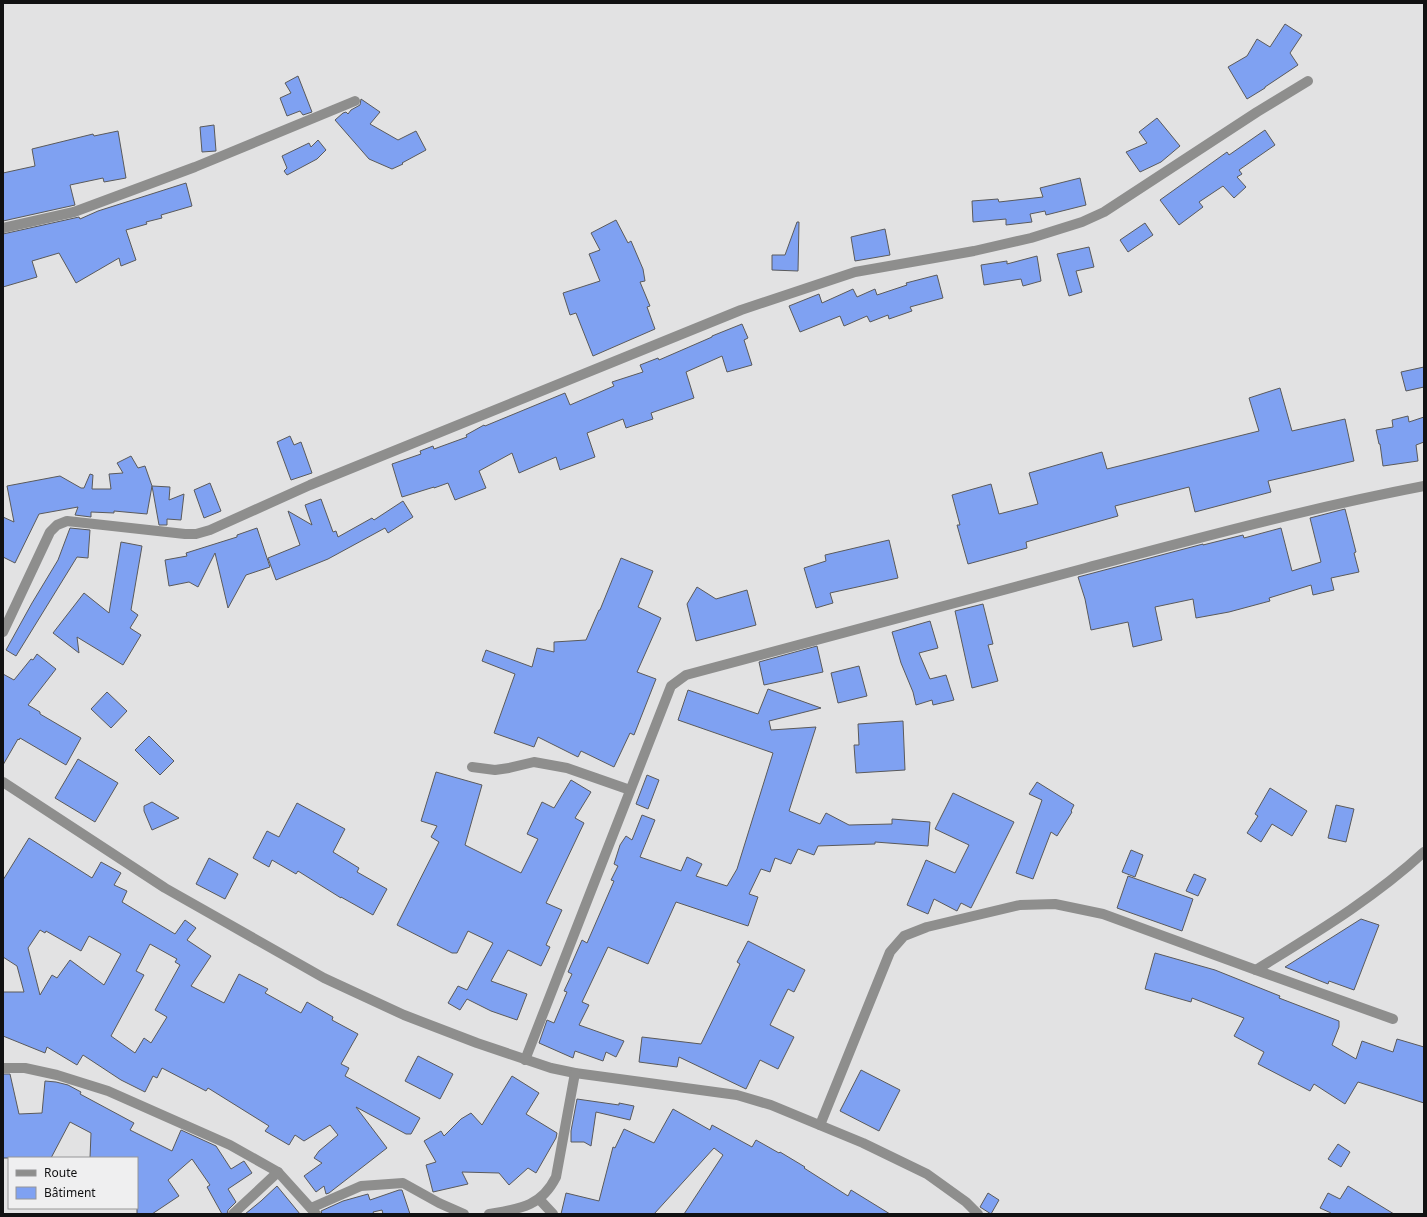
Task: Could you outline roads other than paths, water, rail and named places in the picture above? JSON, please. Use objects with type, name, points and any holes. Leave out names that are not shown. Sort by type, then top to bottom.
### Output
[{"type":"street","points":[[3,632],[50,532],[57,525],[67,521],[185,534],[196,534],[210,530],[310,485],[741,310],[855,272],[1002,245],[1082,222],[1104,212],[1257,112],[1308,81]]},
{"type":"street","points":[[3,228],[74,212],[195,167],[355,101]]},
{"type":"street","points":[[525,1060],[671,686],[686,675],[1234,528],[1358,498],[1424,486]]},
{"type":"street","points":[[472,767],[495,770],[534,762],[567,768],[630,790]]},
{"type":"street","points":[[3,782],[165,888],[324,978],[404,1015],[477,1043],[552,1068],[575,1073],[737,1095],[771,1105],[863,1143],[927,1174],[966,1202],[978,1214]]},
{"type":"street","points":[[1256,970],[1368,898],[1400,874],[1424,852]]},
{"type":"street","points":[[820,1125],[890,952],[904,936],[927,927],[1020,905],[1056,904],[1103,914],[1393,1019]]},
{"type":"street","points":[[3,1068],[25,1068],[57,1074],[108,1091],[230,1145],[278,1172],[313,1211],[361,1186],[403,1183],[439,1203],[464,1214]]},
{"type":"street","points":[[489,1214],[516,1209],[539,1200],[550,1188],[556,1177],[575,1073]]},
{"type":"street","points":[[233,1214],[278,1172]]},
{"type":"street","points":[[539,1200],[554,1214]]}]
